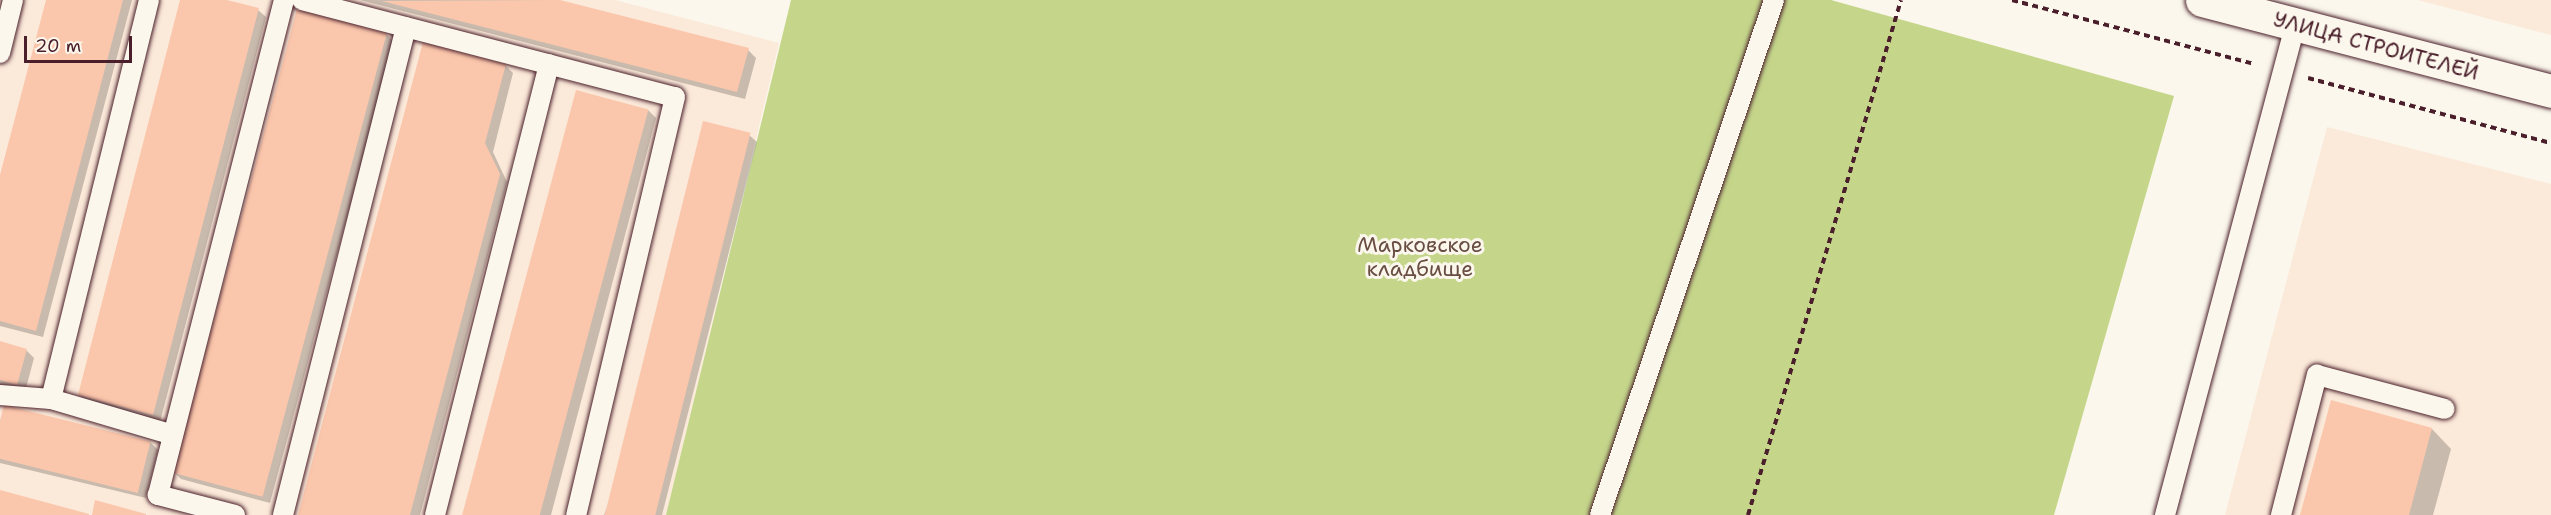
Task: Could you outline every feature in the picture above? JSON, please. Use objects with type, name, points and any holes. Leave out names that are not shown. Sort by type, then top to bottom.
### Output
[{"type":"main road","name":"УЛИЦА СТРОИТЕЛЕЙ","points":[[2202,0],[2551,91]]},
{"type":"lane","points":[[0,53],[13,0]]},
{"type":"lane","points":[[51,399],[149,0]]},
{"type":"lane","points":[[235,515],[158,495],[284,0]]},
{"type":"lane","points":[[302,0],[675,97],[576,515]]},
{"type":"lane","points":[[1600,515],[1774,0]]},
{"type":"lane","points":[[2165,515],[2295,26]]},
{"type":"lane","points":[[284,515],[406,27]]},
{"type":"lane","points":[[435,515],[549,64]]},
{"type":"lane","points":[[2281,515],[2317,375],[2445,409]]},
{"type":"lane","points":[[0,395],[51,399],[173,435]]},
{"type":"path","points":[[1748,515],[1901,0]]},
{"type":"shaded area","points":[[0,0],[615,0],[779,43],[666,515],[0,515]]},
{"type":"shaded area","points":[[2418,0],[2551,0],[2551,35]]},
{"type":"shaded area","points":[[2327,127],[2551,184],[2551,515],[2225,515]]},
{"type":"green space","name":"Марковское кладбище","points":[[791,0],[1831,0],[2174,96],[2054,515],[666,515]]},
{"type":"building","points":[[46,0],[123,0],[36,331],[0,321],[0,175]]},
{"type":"building","points":[[180,0],[227,0],[259,8],[153,415],[78,395]]},
{"type":"building","points":[[560,0],[749,48],[737,92],[382,1]]},
{"type":"building","points":[[297,9],[387,33],[263,497],[173,473]]},
{"type":"building","points":[[423,42],[506,64],[485,143],[500,174],[410,515],[298,515]]},
{"type":"building","points":[[576,90],[648,109],[540,515],[462,515]]},
{"type":"building","points":[[703,121],[751,133],[655,515],[605,515]]},
{"type":"building","points":[[0,341],[27,349],[17,385],[0,380]]},
{"type":"building","points":[[2331,400],[2432,428],[2409,515],[2300,515]]},
{"type":"building","points":[[4,405],[151,442],[138,493],[0,459],[0,421]]},
{"type":"building","points":[[0,490],[89,514],[89,515],[0,515]]},
{"type":"building","points":[[95,500],[146,514],[146,515],[92,515]]}]
